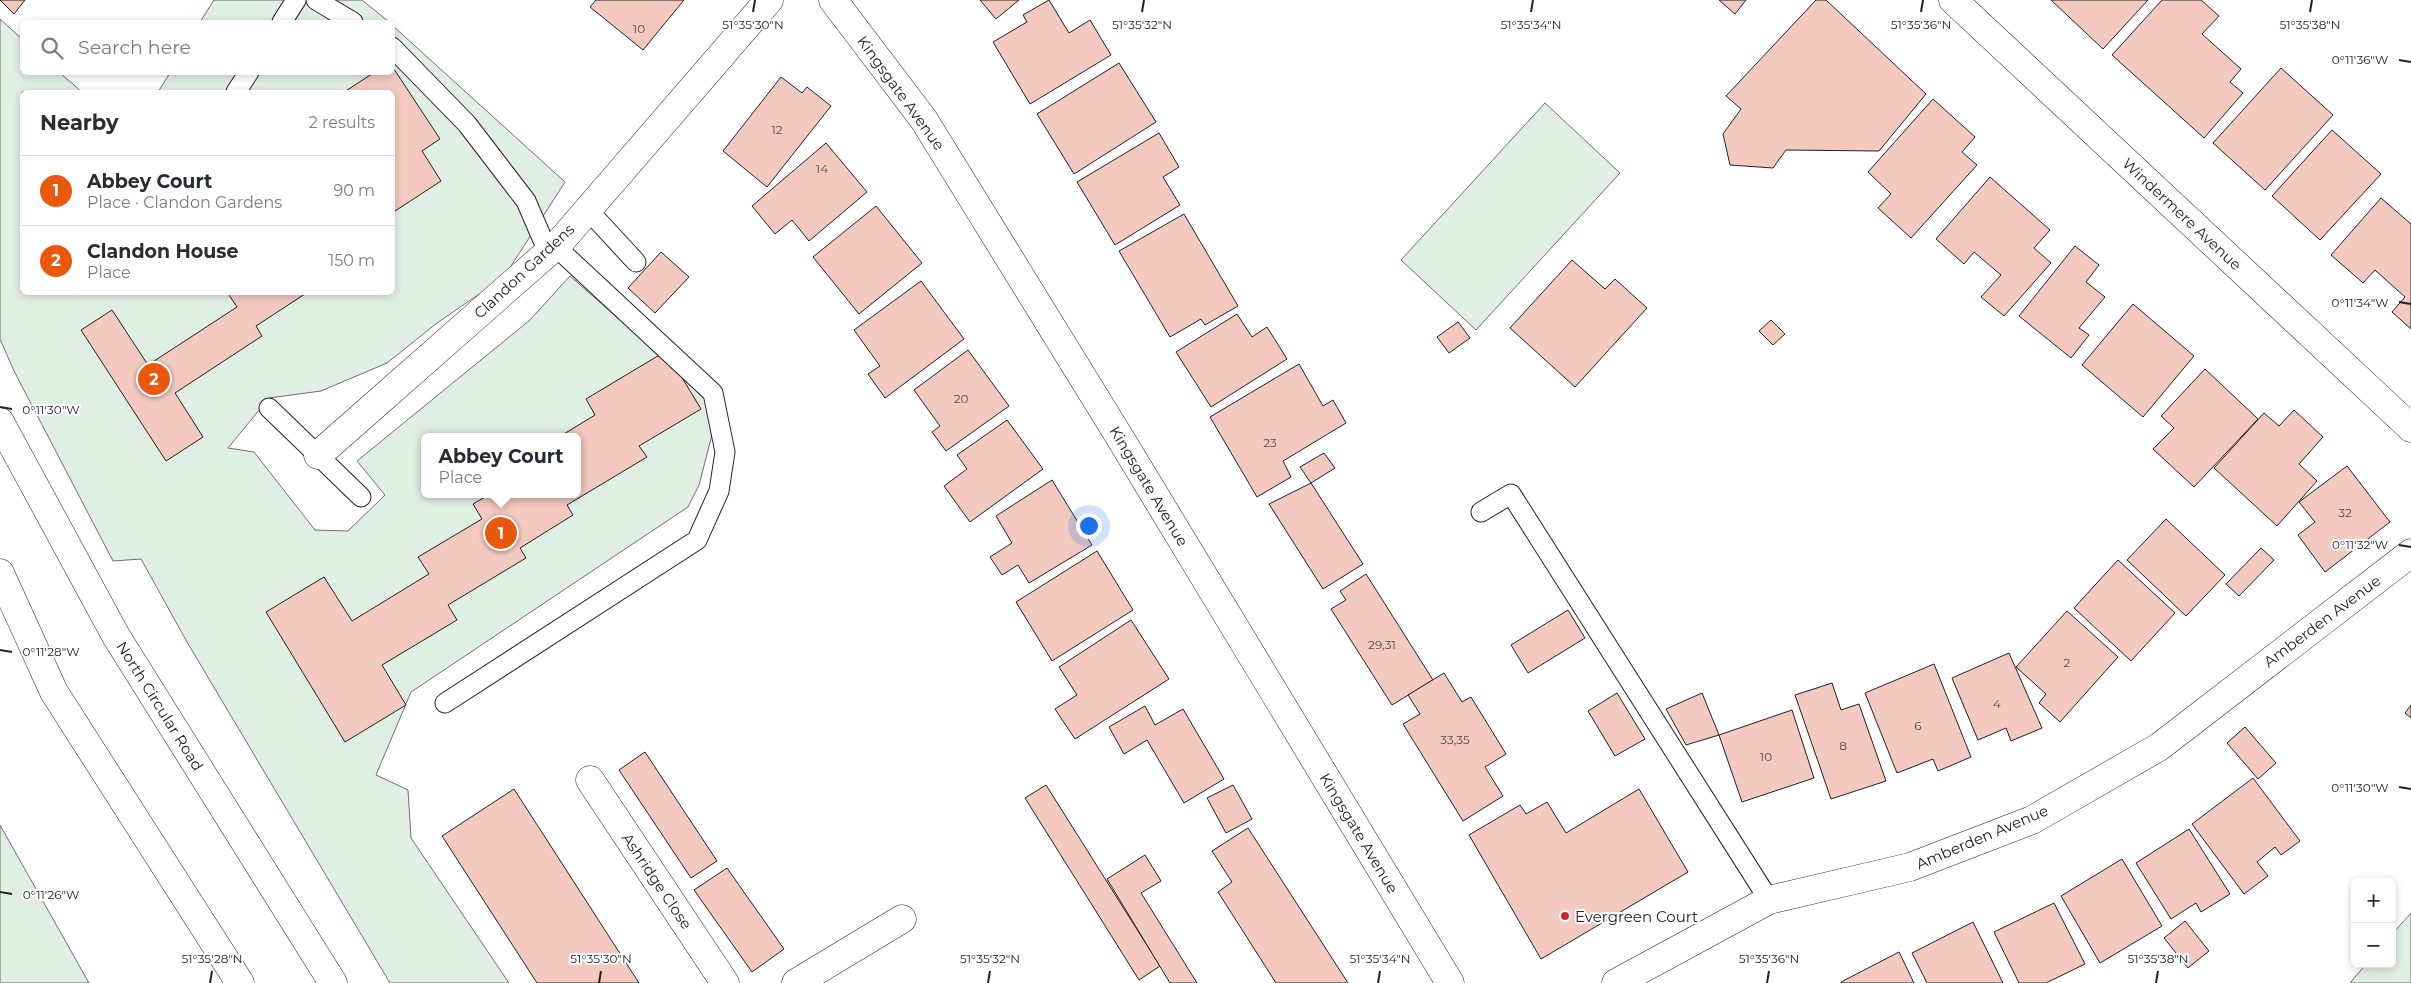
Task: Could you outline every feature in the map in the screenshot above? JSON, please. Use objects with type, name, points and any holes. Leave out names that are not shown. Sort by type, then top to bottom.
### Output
[{"type":"main road","name":"Clandon Gardens","points":[[318,455],[552,249],[770,0]]},
{"type":"main road","name":"Kingsgate Avenue","points":[[833,0],[924,120],[1122,441],[1450,983]]},
{"type":"main road","name":"Windermere Avenue","points":[[1953,0],[2411,428]]},
{"type":"main road","name":"North Circular Road","points":[[0,422],[116,636],[333,983]]},
{"type":"main road","name":"Amberden Avenue","points":[[1616,983],[1769,900],[1910,867],[2032,820],[2159,747],[2411,553]]},
{"type":"main road","points":[[0,573],[54,692],[240,983]]},
{"type":"main road","name":"Ashridge Close","points":[[590,780],[725,983]]},
{"type":"main road","points":[[796,983],[902,919]]},
{"type":"lane","points":[[283,20],[296,0]]},
{"type":"lane","points":[[316,0],[349,20]]},
{"type":"lane","points":[[395,50],[467,124],[526,201],[552,249],[713,393],[725,452],[719,491],[698,540],[445,703]]},
{"type":"lane","points":[[237,90],[247,75]]},
{"type":"lane","points":[[588,210],[636,262]]},
{"type":"lane","points":[[269,408],[362,497]]},
{"type":"lane","points":[[1481,512],[1511,494],[1769,900]]},
{"type":"green space","points":[[214,0],[362,0],[387,20],[201,20]]},
{"type":"green space","points":[[0,19],[20,37],[20,75],[62,75],[80,90],[20,90],[20,295],[395,295],[395,90],[159,90],[169,75],[395,75],[395,28],[565,182],[504,277],[437,323],[387,363],[321,391],[269,398],[228,448],[254,452],[315,530],[348,531],[385,495],[357,461],[530,320],[570,276],[704,394],[713,431],[699,485],[688,507],[411,692],[376,775],[408,790],[411,838],[509,983],[390,983],[187,642],[141,559],[113,561],[14,371],[0,339]]},
{"type":"green space","points":[[1545,103],[1620,173],[1476,330],[1401,260]]},
{"type":"green space","points":[[0,825],[89,983],[0,983]]},
{"type":"green space","points":[[2411,913],[2411,983],[2350,983],[2363,968],[2396,968],[2396,930]]},
{"type":"building","points":[[0,0],[25,0],[14,14]]},
{"type":"building","points":[[596,0],[684,0],[643,50],[590,7]]},
{"type":"building","points":[[980,0],[1019,0],[996,19]]},
{"type":"building","points":[[1049,0],[1069,33],[1090,20],[1111,55],[1030,104],[993,42],[1027,22],[1023,15]]},
{"type":"building","points":[[1719,0],[1746,0],[1735,14]]},
{"type":"building","points":[[1816,0],[1826,0],[1926,94],[1879,151],[1786,150],[1773,168],[1730,165],[1723,134],[1741,109],[1726,96]]},
{"type":"building","points":[[2051,0],[2148,0],[2103,49]]},
{"type":"building","points":[[2162,0],[2201,0],[2219,16],[2202,34],[2241,69],[2230,82],[2243,93],[2204,138],[2112,55]]},
{"type":"building","points":[[1119,63],[1156,122],[1074,174],[1037,114]]},
{"type":"building","points":[[2281,68],[2333,115],[2265,190],[2213,143]]},
{"type":"building","points":[[395,71],[440,139],[422,151],[441,181],[395,211],[395,90],[347,90],[370,75],[395,75]]},
{"type":"building","points":[[781,77],[802,93],[807,87],[831,106],[767,187],[723,151]]},
{"type":"building","points":[[1933,99],[1975,137],[1962,152],[1977,165],[1911,238],[1878,208],[1891,194],[1868,172]]},
{"type":"building","points":[[2332,130],[2381,174],[2320,240],[2272,196]]},
{"type":"building","points":[[1159,133],[1179,167],[1163,177],[1180,205],[1115,245],[1077,182]]},
{"type":"building","points":[[826,143],[867,192],[809,241],[792,220],[775,234],[752,206]]},
{"type":"building","points":[[1990,177],[2050,230],[2034,248],[2051,263],[2004,316],[1981,297],[2001,275],[1974,252],[1964,264],[1936,239]]},
{"type":"building","points":[[2381,198],[2411,224],[2411,329],[2392,312],[2405,297],[2375,270],[2363,283],[2331,255]]},
{"type":"building","points":[[876,206],[922,263],[859,314],[813,257]]},
{"type":"building","points":[[1184,214],[1238,306],[1205,325],[1201,319],[1170,337],[1119,251]]},
{"type":"building","points":[[2075,246],[2099,265],[2086,282],[2105,297],[2079,328],[2089,335],[2071,358],[2019,316]]},
{"type":"building","points":[[661,252],[689,277],[655,313],[628,288]]},
{"type":"building","points":[[1572,260],[1605,289],[1615,279],[1647,308],[1575,387],[1510,328]]},
{"type":"building","points":[[921,281],[964,339],[885,398],[868,374],[880,366],[854,330]]},
{"type":"building","points":[[229,295],[303,295],[256,326],[262,336],[175,393],[203,437],[166,461],[81,330],[112,310],[148,365],[237,307]]},
{"type":"building","points":[[2133,304],[2194,356],[2143,417],[2082,365]]},
{"type":"building","points":[[1237,314],[1252,337],[1267,327],[1287,359],[1211,407],[1176,352]]},
{"type":"building","points":[[1771,320],[1785,334],[1773,345],[1759,331]]},
{"type":"building","points":[[1458,322],[1470,338],[1449,353],[1437,337]]},
{"type":"building","points":[[968,350],[1009,406],[946,451],[932,432],[940,426],[914,390]]},
{"type":"building","points":[[666,351],[701,409],[639,446],[647,457],[581,497],[581,433],[566,433],[595,415],[586,399]]},
{"type":"building","points":[[1299,364],[1323,406],[1333,400],[1346,423],[1283,461],[1291,477],[1257,497],[1210,417]]},
{"type":"building","points":[[2205,369],[2258,419],[2194,487],[2153,449],[2174,428],[2161,416]]},
{"type":"building","points":[[2294,410],[2323,437],[2299,464],[2317,481],[2277,526],[2214,468],[2264,413],[2279,426]]},
{"type":"building","points":[[1007,420],[1043,469],[970,522],[944,486],[967,469],[957,455]]},
{"type":"building","points":[[1324,453],[1335,468],[1311,483],[1300,467]]},
{"type":"building","points":[[2347,466],[2390,522],[2325,572],[2298,535],[2315,522],[2299,502]]},
{"type":"building","points":[[1052,480],[1092,545],[1029,583],[1018,565],[1002,575],[990,557],[1012,543],[996,516]]},
{"type":"building","points":[[1311,483],[1363,564],[1323,589],[1269,504]]},
{"type":"building","points":[[483,498],[579,498],[567,505],[573,515],[520,548],[526,558],[448,605],[457,620],[382,665],[406,705],[345,742],[266,612],[324,577],[352,621],[429,574],[418,557],[482,519],[473,504]]},
{"type":"building","points":[[2166,519],[2225,575],[2186,616],[2127,560]]},
{"type":"building","points":[[2261,548],[2274,560],[2239,596],[2226,584]]},
{"type":"building","points":[[1097,551],[1133,610],[1052,661],[1016,602]]},
{"type":"building","points":[[2118,560],[2175,613],[2131,661],[2074,608]]},
{"type":"building","points":[[1366,574],[1433,680],[1392,705],[1331,609],[1346,600],[1340,591]]},
{"type":"building","points":[[1568,610],[1585,638],[1528,673],[1511,645]]},
{"type":"building","points":[[2067,611],[2118,657],[2060,722],[2039,703],[2046,694],[2016,667]]},
{"type":"building","points":[[1131,620],[1169,679],[1075,739],[1055,709],[1077,695],[1059,667]]},
{"type":"building","points":[[2009,653],[2042,728],[2011,741],[2006,728],[1978,740],[1952,678]]},
{"type":"building","points":[[1934,664],[1971,757],[1938,771],[1933,759],[1897,773],[1865,693]]},
{"type":"building","points":[[1444,673],[1462,702],[1471,697],[1506,754],[1485,767],[1503,796],[1463,821],[1403,724],[1420,714],[1408,695]]},
{"type":"building","points":[[1832,683],[1841,710],[1859,704],[1886,781],[1831,799],[1795,695]]},
{"type":"building","points":[[1617,693],[1645,739],[1615,756],[1588,711]]},
{"type":"building","points":[[1702,693],[1719,735],[1686,745],[1666,709]]},
{"type":"building","points":[[2411,705],[2411,718],[2405,713]]},
{"type":"building","points":[[1145,706],[1155,725],[1183,709],[1224,779],[1184,803],[1147,740],[1124,754],[1109,727]]},
{"type":"building","points":[[1792,710],[1814,778],[1742,802],[1719,735]]},
{"type":"building","points":[[2245,727],[2276,763],[2258,779],[2227,743]]},
{"type":"building","points":[[645,752],[717,861],[691,878],[619,770]]},
{"type":"building","points":[[2253,778],[2300,841],[2281,855],[2275,847],[2257,862],[2268,876],[2244,894],[2192,824]]},
{"type":"building","points":[[1046,785],[1160,966],[1139,980],[1025,798]]},
{"type":"building","points":[[1233,785],[1252,819],[1226,833],[1207,798]]},
{"type":"building","points":[[514,789],[639,983],[537,983],[442,836]]},
{"type":"building","name":"Evergreen Court","points":[[1639,789],[1688,872],[1541,959],[1469,835],[1520,805],[1526,814],[1547,802],[1566,833]]},
{"type":"building","points":[[1248,828],[1348,983],[1276,983],[1218,892],[1232,882],[1212,851]]},
{"type":"building","points":[[2189,829],[2230,894],[2201,912],[2196,903],[2171,919],[2136,863]]},
{"type":"building","points":[[1145,855],[1161,881],[1141,893],[1197,983],[1170,983],[1107,879]]},
{"type":"building","points":[[2122,859],[2162,926],[2100,963],[2061,896]]},
{"type":"building","points":[[727,868],[784,949],[752,972],[694,890]]},
{"type":"building","points":[[2054,903],[2085,964],[2046,983],[2019,983],[1994,932]]},
{"type":"building","points":[[2185,921],[2209,951],[2188,968],[2164,938]]},
{"type":"building","points":[[1973,922],[2003,983],[1927,983],[1912,953]]},
{"type":"building","points":[[1899,952],[1914,983],[1841,983],[1841,982]]},
{"type":"place","name":"Clandon House","points":[[154,379]]},
{"type":"place","name":"Abbey Court","points":[[501,533]]},
{"type":"place","name":"Evergreen Court","points":[[1565,916]]}]
